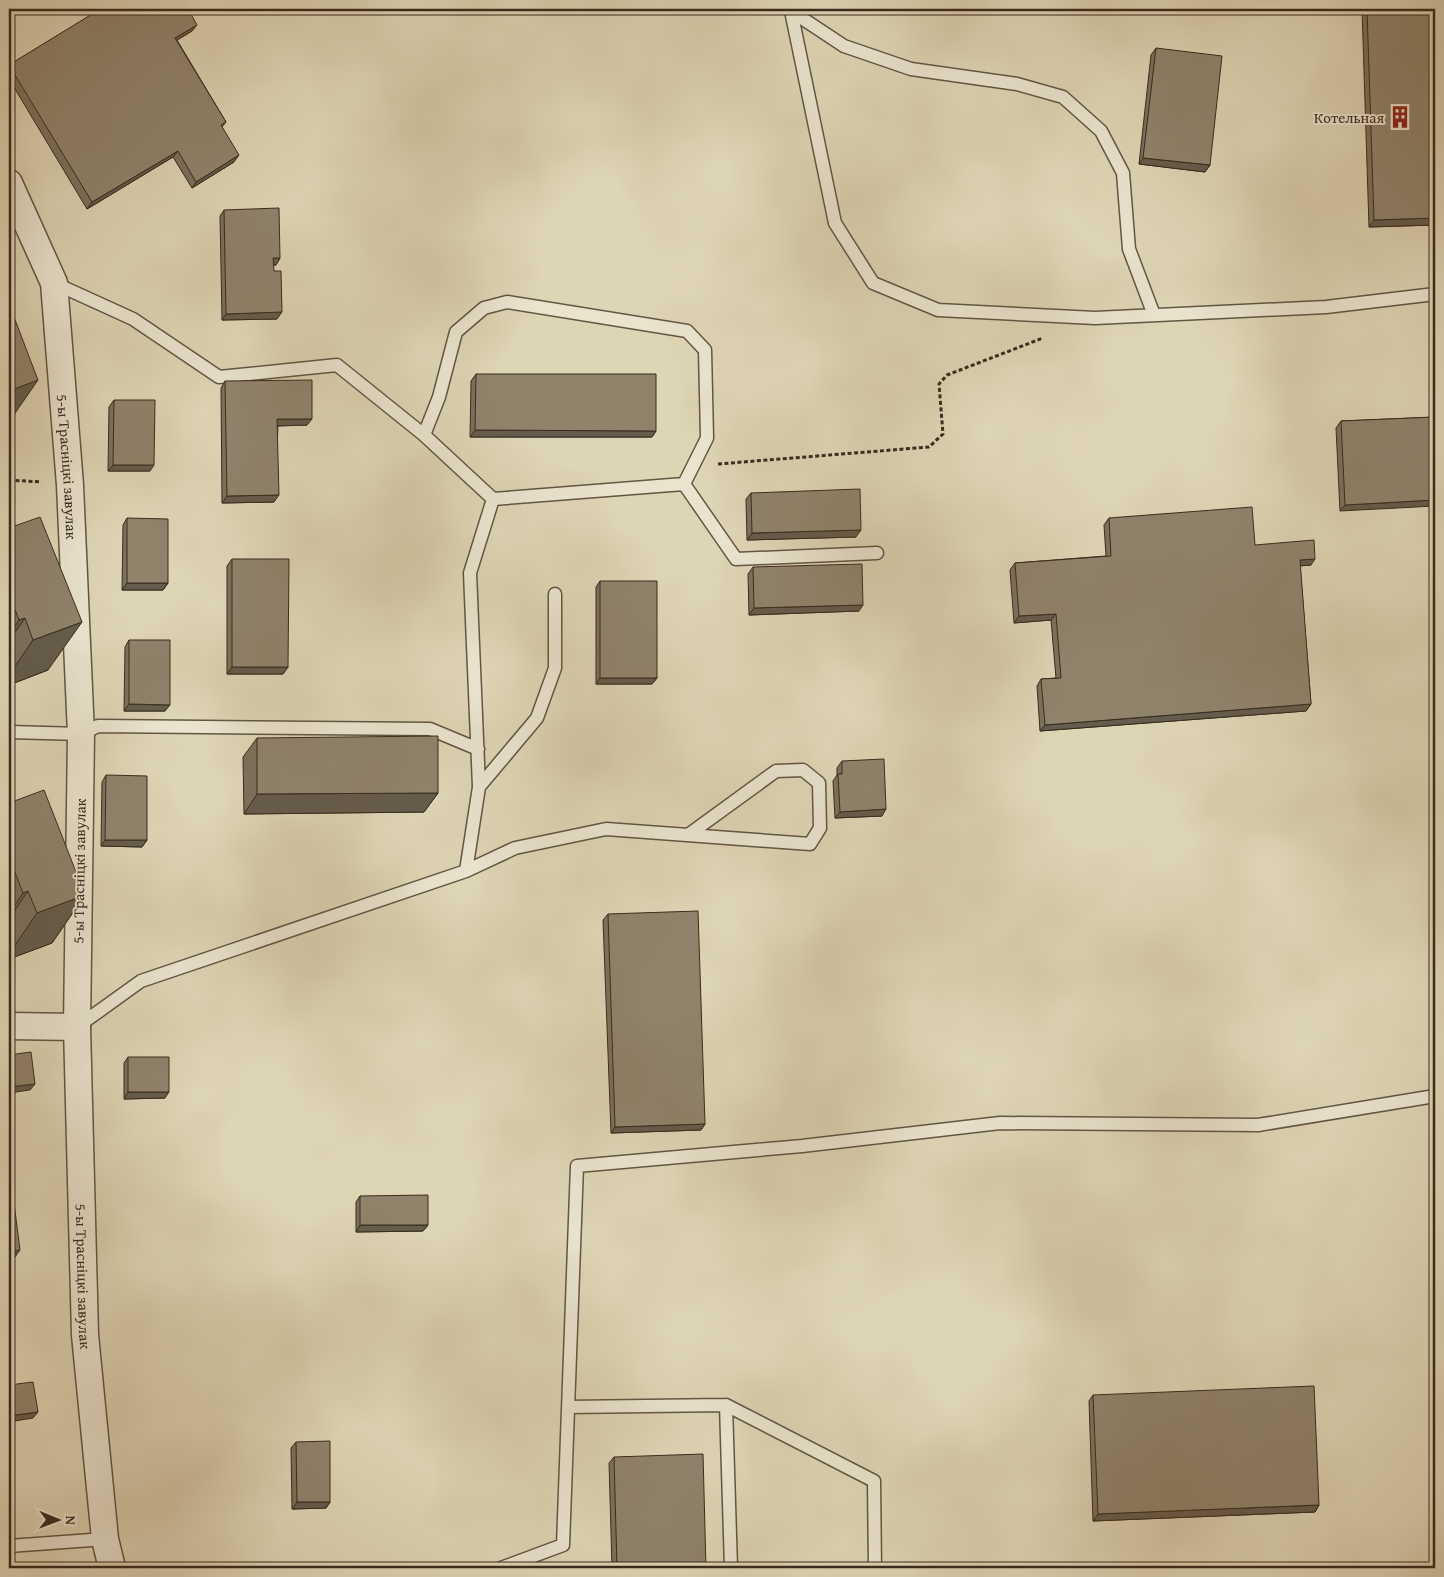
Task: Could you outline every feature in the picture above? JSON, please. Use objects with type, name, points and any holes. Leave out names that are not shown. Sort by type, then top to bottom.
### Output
[{"type":"street","name":"5-ы Трасніцкі завулак","points":[[9,183],[54,283],[70,485],[81,734],[78,1027],[85,1335],[106,1539],[112,1568]]},
{"type":"street","points":[[9,1026],[78,1027]]},
{"type":"lane","points":[[790,9],[844,46],[911,69],[1017,84],[1064,97],[1101,131],[1123,173],[1129,249],[1154,315]]},
{"type":"lane","points":[[790,9],[835,223],[873,283],[938,310],[1095,318],[1326,307],[1435,294]]},
{"type":"lane","points":[[54,283],[133,318],[219,377],[337,365],[424,435],[493,499],[684,484]]},
{"type":"lane","points":[[424,435],[439,397],[456,332],[484,308],[507,302],[687,331],[705,350],[707,438],[684,484]]},
{"type":"lane","points":[[684,484],[736,558],[877,553]]},
{"type":"lane","points":[[466,871],[479,787],[470,573],[493,499]]},
{"type":"lane","points":[[479,787],[536,718],[555,668],[555,594]]},
{"type":"lane","points":[[9,732],[81,734],[98,726],[430,729],[478,749]]},
{"type":"lane","points":[[78,1027],[141,981],[466,871],[515,848],[606,829],[810,844],[820,828],[819,783],[803,770],[776,771],[688,835]]},
{"type":"lane","points":[[501,1568],[563,1544],[577,1166],[802,1146],[1000,1123],[1258,1124],[1435,1096]]},
{"type":"lane","points":[[568,1407],[726,1405],[874,1481],[876,1568]]},
{"type":"lane","points":[[726,1405],[731,1568]]},
{"type":"lane","points":[[9,1546],[106,1539]]},
{"type":"path","points":[[692,466],[930,447],[943,434],[939,384],[947,375],[1049,336]]},
{"type":"building","points":[[96,9],[188,9],[197,25],[175,38],[226,122],[221,125],[239,155],[196,182],[178,151],[92,202],[9,65],[97,11]]},
{"type":"building","name":"Котельная","points":[[1367,9],[1435,9],[1435,218],[1374,220]]},
{"type":"building","points":[[1156,48],[1222,56],[1210,165],[1143,158]]},
{"type":"building","points":[[279,208],[280,258],[273,258],[274,271],[281,271],[282,312],[226,314],[224,210]]},
{"type":"building","points":[[9,304],[38,380],[9,391]]},
{"type":"building","points":[[476,374],[656,374],[656,431],[475,430]]},
{"type":"building","points":[[312,380],[312,419],[277,419],[279,495],[227,496],[225,381]]},
{"type":"building","points":[[114,400],[155,400],[154,465],[113,465]]},
{"type":"building","points":[[1435,417],[1435,500],[1345,505],[1341,421]]},
{"type":"building","points":[[860,489],[861,530],[752,533],[751,493]]},
{"type":"building","points":[[1252,507],[1255,545],[1314,540],[1315,559],[1300,560],[1311,704],[1045,725],[1041,679],[1061,678],[1056,614],[1019,616],[1015,563],[1111,556],[1109,518]]},
{"type":"building","points":[[40,517],[82,622],[33,640],[25,618],[19,620],[9,594],[9,528]]},
{"type":"building","points":[[127,518],[168,519],[168,583],[127,583]]},
{"type":"building","points":[[232,559],[289,559],[288,667],[232,667]]},
{"type":"building","points":[[862,564],[863,605],[754,608],[753,567]]},
{"type":"building","points":[[600,581],[657,581],[657,678],[600,678]]},
{"type":"building","points":[[129,640],[170,640],[170,705],[129,704]]},
{"type":"building","points":[[438,736],[438,793],[257,794],[257,738]]},
{"type":"building","points":[[884,759],[886,809],[840,812],[838,774],[842,774],[842,761]]},
{"type":"building","points":[[106,775],[147,776],[147,840],[105,840]]},
{"type":"building","points":[[44,790],[85,895],[37,913],[28,891],[23,893],[9,857],[9,803]]},
{"type":"building","points":[[698,911],[705,1124],[615,1127],[608,914]]},
{"type":"building","points":[[31,1052],[35,1084],[9,1087],[9,1055]]},
{"type":"building","points":[[128,1057],[169,1057],[169,1092],[128,1092]]},
{"type":"building","points":[[9,1195],[13,1195],[20,1250],[9,1252]]},
{"type":"building","points":[[428,1195],[428,1225],[360,1225],[360,1196]]},
{"type":"building","points":[[33,1382],[38,1412],[9,1416],[9,1385]]},
{"type":"building","points":[[1314,1386],[1319,1505],[1098,1514],[1093,1395]]},
{"type":"building","points":[[330,1441],[330,1502],[297,1502],[296,1442]]},
{"type":"building","points":[[703,1454],[706,1568],[617,1568],[614,1457]]},
{"type":"place","name":"Котельная","points":[[1400,117]]}]
